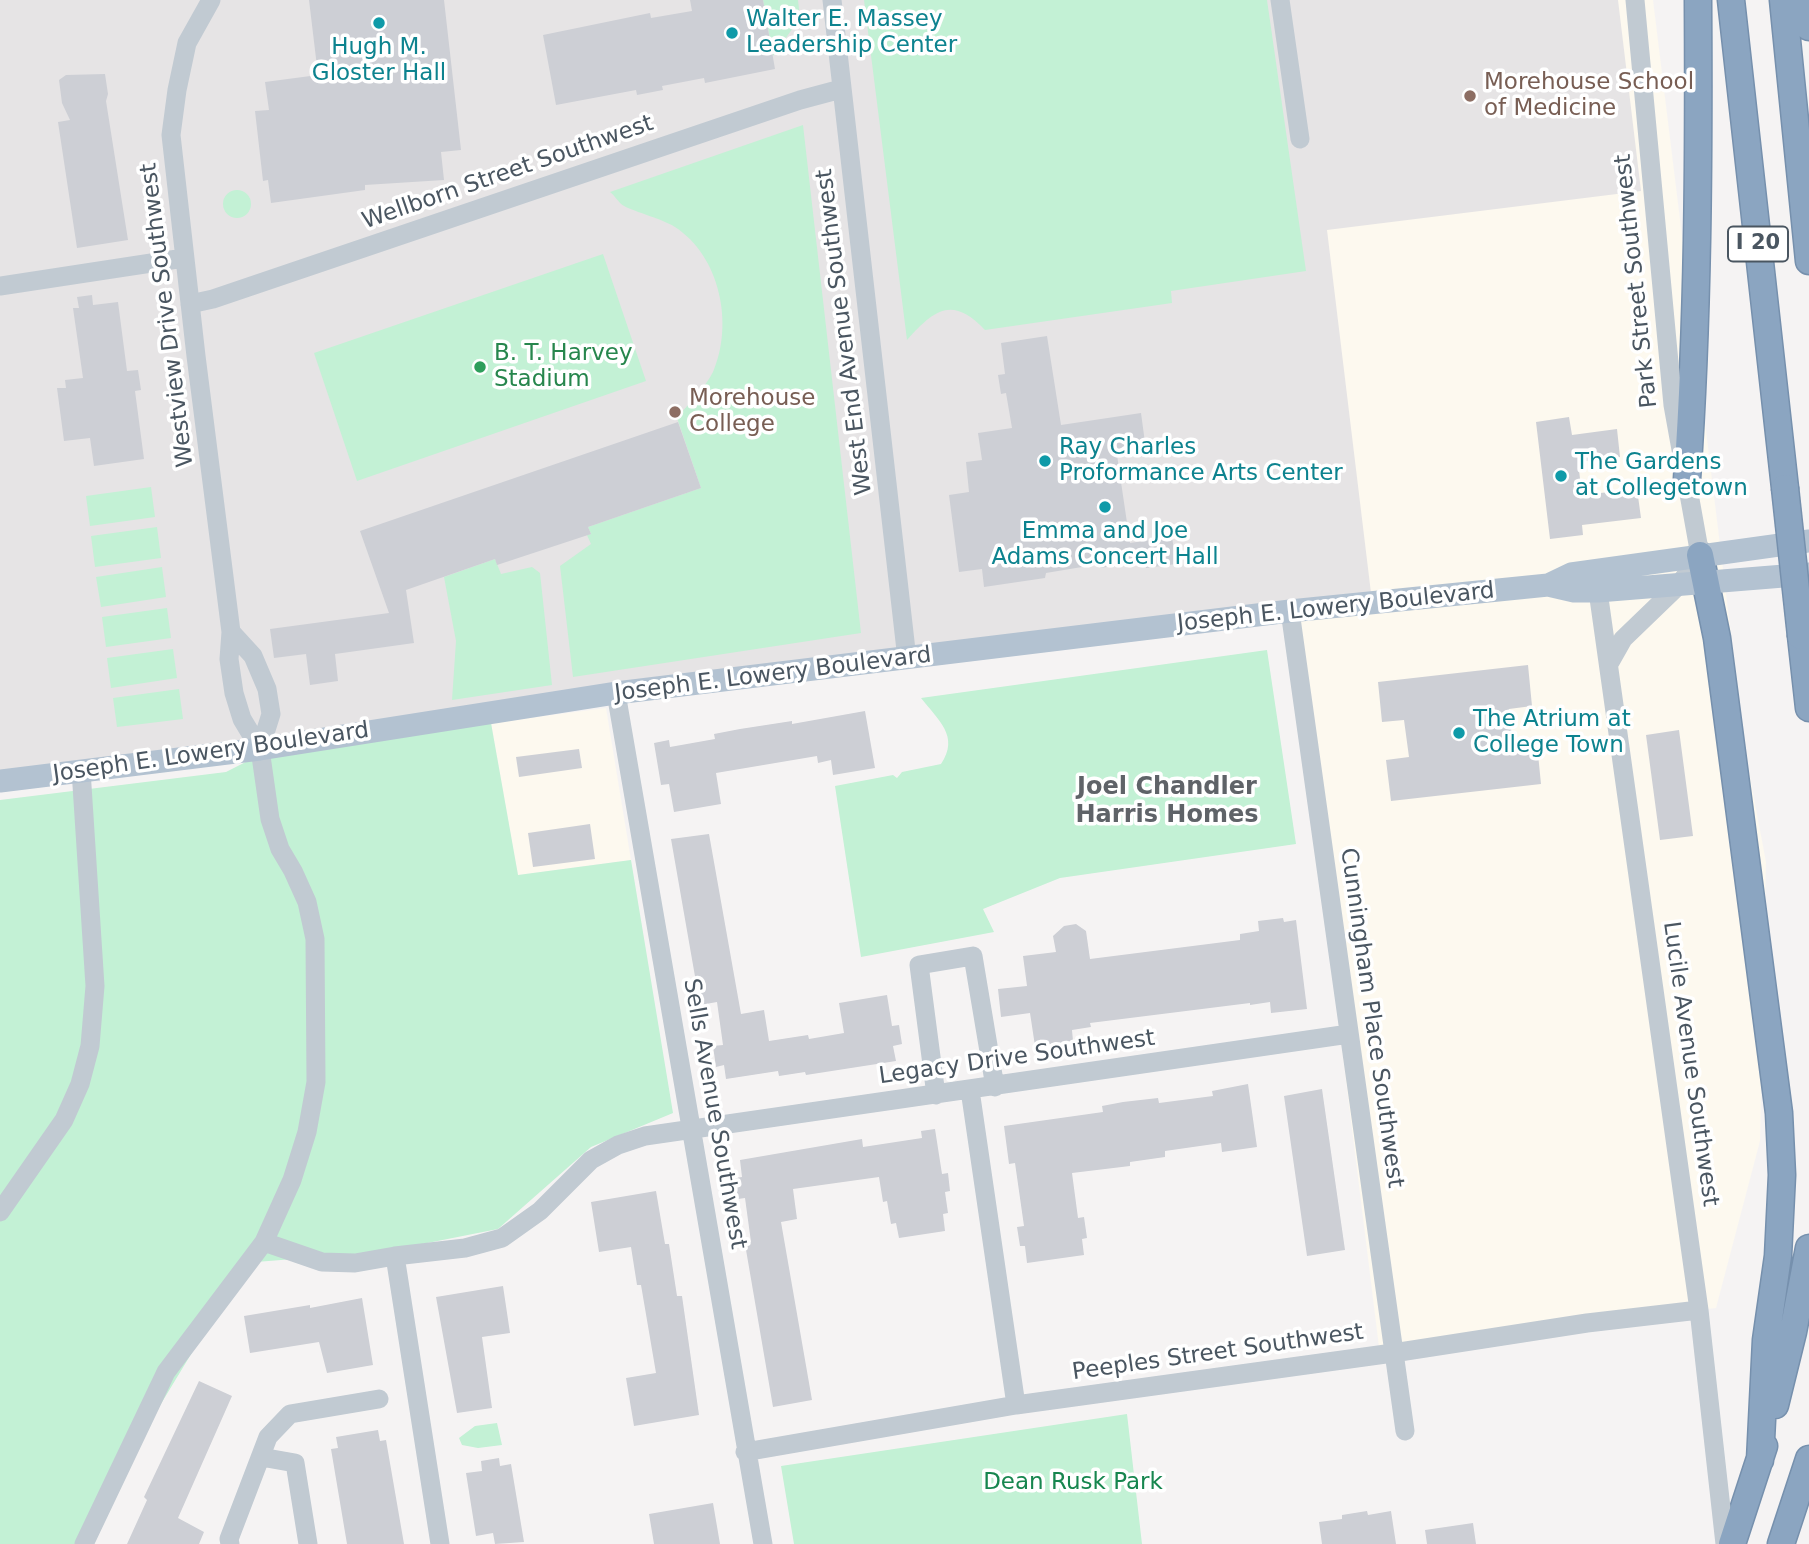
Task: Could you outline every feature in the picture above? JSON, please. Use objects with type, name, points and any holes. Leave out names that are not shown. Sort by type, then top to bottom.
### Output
[{"type":"highway","points":[[1687,480],[1695,365],[1699,143],[1698,0]]},
{"type":"highway","name":"I 20","points":[[1731,0],[1809,708]]},
{"type":"highway","name":"I 20","points":[[1783,0],[1809,261]]},
{"type":"highway","points":[[1802,0],[1809,27]]},
{"type":"highway","points":[[1700,555],[1719,651],[1779,1113],[1782,1175],[1778,1256],[1766,1353],[1760,1460]]},
{"type":"highway","points":[[1732,1544],[1774,1412],[1809,1248]]},
{"type":"highway","points":[[1784,1533],[1809,1458]]},
{"type":"main road","name":"Joseph E. Lowery Boulevard","points":[[0,781],[260,750],[616,693],[1290,611],[1548,584],[1571,574],[1809,541]]},
{"type":"main road","name":"Joseph E. Lowery Boulevard","points":[[1548,584],[1573,591],[1598,591],[1809,575]]},
{"type":"street","name":"Westview Drive Southwest","points":[[84,1544],[166,1371],[264,1242],[292,1180],[307,1132],[316,1082],[315,939],[307,902],[280,849],[270,819],[260,750],[242,719],[234,693],[229,659],[231,632],[171,135],[187,43],[211,0]]},
{"type":"street","name":"West End Avenue Southwest","points":[[832,0],[907,659]]},
{"type":"street","points":[[1280,0],[1300,139]]},
{"type":"street","name":"Park Street Southwest","points":[[1635,0],[1673,405],[1700,555]]},
{"type":"street","name":"Wellborn Street Southwest","points":[[190,304],[213,299],[800,100],[841,89]]},
{"type":"street","points":[[0,286],[184,258]]},
{"type":"street","points":[[1610,662],[1623,639],[1679,585],[1700,555]]},
{"type":"street","name":"Lucile Avenue Southwest","points":[[1598,591],[1699,1310],[1725,1544]]},
{"type":"street","name":"Cunningham Place Southwest","points":[[1290,611],[1405,1431]]},
{"type":"street","name":"Westview Drive Southwest","points":[[231,632],[253,656],[267,689],[271,714],[260,750]]},
{"type":"street","name":"Sells Avenue Southwest","points":[[616,693],[763,1544]]},
{"type":"street","points":[[0,1212],[64,1120],[80,1084],[90,1046],[95,986],[81,770]]},
{"type":"street","points":[[936,1095],[919,965],[973,956],[995,1087]]},
{"type":"street","name":"Legacy Drive Southwest","points":[[264,1242],[322,1262],[355,1263],[465,1248],[502,1238],[540,1211],[591,1160],[618,1145],[645,1136],[1349,1034]]},
{"type":"street","points":[[970,1090],[1016,1405]]},
{"type":"street","points":[[395,1256],[440,1544]]},
{"type":"street","name":"Peeples Street Southwest","points":[[746,1452],[1016,1405],[1393,1353],[1587,1323],[1699,1310]]},
{"type":"street","points":[[230,1544],[229,1539],[268,1437],[290,1414],[379,1399]]},
{"type":"street","points":[[261,1457],[295,1463],[308,1544]]},
{"type":"shaded area","name":"Morehouse College","points":[[0,0],[1618,0],[1641,191],[1327,230],[1371,593],[0,780]]},
{"type":"shaded area","points":[[823,0],[1653,0],[1746,756],[1766,862],[1760,1141],[1716,1308],[1379,1347],[1289,619]]},
{"type":"shaded area","points":[[606,708],[631,860],[518,875],[491,723]]},
{"type":"green space","points":[[763,0],[798,0],[800,18],[773,56]]},
{"type":"green space","points":[[864,0],[1267,0],[1306,271],[1171,291],[1172,303],[985,330],[963,313],[944,311],[926,321],[907,340]]},
{"type":"green space","points":[[803,125],[861,633],[573,677],[560,566],[591,544],[587,535],[591,534],[588,527],[701,488],[677,418],[713,372],[722,333],[719,292],[703,255],[675,227],[625,207],[610,192]]},
{"type":"green space","points":[[237,190],[247,194],[251,204],[247,214],[237,218],[227,214],[223,204],[227,194]]},
{"type":"green space","name":"B. T. Harvey Stadium","points":[[603,254],[646,381],[357,481],[314,353]]},
{"type":"green space","points":[[151,487],[155,517],[90,526],[86,496]]},
{"type":"green space","points":[[157,527],[161,558],[95,567],[91,536]]},
{"type":"green space","points":[[495,559],[501,574],[532,567],[540,573],[552,685],[452,700],[456,641],[444,577]]},
{"type":"green space","points":[[162,567],[166,597],[101,607],[96,577]]},
{"type":"green space","points":[[167,608],[171,638],[106,647],[102,617]]},
{"type":"green space","points":[[173,649],[177,678],[111,688],[107,658]]},
{"type":"green space","points":[[1267,650],[1296,844],[1060,878],[983,909],[994,932],[861,957],[835,786],[893,775],[897,778],[902,772],[941,764],[946,754],[948,737],[940,721],[921,698]]},
{"type":"green space","points":[[179,689],[183,719],[117,727],[113,698]]},
{"type":"green space","points":[[491,723],[518,875],[631,860],[673,1113],[591,1147],[498,1229],[382,1252],[256,1262],[202,1336],[153,1417],[94,1544],[0,1544],[0,800],[226,772],[287,741]]},
{"type":"green space","name":"Dean Rusk Park","points":[[1127,1414],[1142,1544],[794,1544],[781,1466]]},
{"type":"green space","points":[[497,1423],[502,1445],[478,1448],[462,1445],[459,1438],[475,1426]]},
{"type":"building","points":[[309,0],[444,0],[461,150],[441,152],[444,180],[365,185],[365,190],[271,203],[268,180],[263,181],[255,111],[269,110],[265,82],[318,75]]},
{"type":"building","points":[[690,0],[763,0],[775,69],[705,83],[704,78],[662,86],[663,90],[637,95],[636,90],[556,105],[543,35],[650,13],[651,18],[692,11]]},
{"type":"building","points":[[105,74],[108,94],[106,101],[128,240],[77,248],[58,122],[70,120],[62,103],[59,80],[66,75]]},
{"type":"building","points":[[92,295],[93,305],[118,302],[127,371],[138,370],[141,390],[135,391],[144,459],[94,466],[90,438],[64,441],[57,388],[66,388],[65,380],[83,378],[73,308],[79,308],[77,297]]},
{"type":"building","name":"Ray Charles Proformance Arts Center","points":[[1047,336],[1061,425],[1141,413],[1146,450],[1117,455],[1130,543],[1172,537],[1176,564],[1146,568],[1145,561],[1100,568],[1100,564],[1046,573],[1045,578],[984,587],[982,569],[959,572],[949,495],[969,492],[966,462],[982,460],[978,433],[1012,428],[1006,393],[1001,394],[998,375],[1005,374],[1001,343]]},
{"type":"building","name":"The Gardens at Collegetown","points":[[1569,417],[1572,435],[1617,429],[1620,457],[1578,462],[1582,495],[1637,489],[1641,518],[1582,525],[1583,535],[1550,539],[1536,422]]},
{"type":"building","points":[[678,422],[701,488],[588,527],[591,534],[497,565],[495,559],[406,590],[414,643],[335,654],[338,681],[310,685],[306,654],[274,658],[270,629],[389,613],[360,531]]},
{"type":"building","name":"The Atrium at College Town","points":[[1528,665],[1532,706],[1509,709],[1513,746],[1537,744],[1541,784],[1391,801],[1386,760],[1409,757],[1404,720],[1382,722],[1378,682]]},
{"type":"building","points":[[865,711],[875,768],[833,775],[831,760],[818,763],[817,756],[716,773],[721,804],[674,812],[669,784],[661,785],[654,743],[669,740],[670,747],[715,739],[714,734],[740,729],[792,721],[792,724]]},
{"type":"building","points":[[1679,730],[1693,836],[1660,840],[1646,735]]},
{"type":"building","points":[[579,749],[582,768],[519,777],[516,757]]},
{"type":"building","points":[[590,824],[595,859],[533,867],[528,833]]},
{"type":"building","points":[[709,834],[741,1014],[764,1010],[769,1041],[808,1035],[809,1039],[844,1033],[839,1003],[887,995],[892,1026],[899,1025],[902,1044],[893,1046],[896,1061],[806,1075],[805,1072],[779,1076],[778,1071],[726,1079],[724,1065],[716,1067],[713,1046],[723,1045],[717,1002],[700,1005],[671,839]]},
{"type":"building","points":[[1283,918],[1284,922],[1296,920],[1307,1009],[1271,1013],[1270,1002],[1250,1003],[1090,1023],[1091,1027],[1072,1030],[1073,1041],[1035,1046],[1030,1013],[1001,1017],[998,989],[1027,986],[1023,956],[1056,952],[1053,936],[1064,926],[1076,924],[1086,931],[1090,959],[1240,940],[1240,934],[1259,931],[1258,921]]},
{"type":"building","points":[[1248,1084],[1257,1147],[1222,1152],[1221,1143],[1165,1151],[1165,1157],[1130,1162],[1130,1166],[1072,1173],[1078,1218],[1084,1217],[1087,1238],[1082,1239],[1084,1255],[1027,1263],[1025,1246],[1020,1246],[1017,1227],[1024,1226],[1015,1163],[1009,1164],[1004,1126],[1103,1112],[1102,1106],[1123,1102],[1158,1098],[1159,1103],[1213,1096],[1212,1091]]},
{"type":"building","points":[[1322,1089],[1345,1250],[1307,1256],[1284,1096]]},
{"type":"building","points":[[935,1129],[942,1174],[948,1173],[950,1191],[945,1192],[948,1213],[943,1214],[945,1231],[899,1238],[896,1223],[891,1224],[887,1201],[883,1202],[879,1177],[793,1189],[797,1219],[781,1222],[812,1400],[773,1407],[745,1244],[751,1242],[745,1198],[738,1199],[735,1178],[742,1177],[740,1160],[862,1139],[863,1147],[922,1138],[921,1131]]},
{"type":"building","points":[[656,1191],[665,1244],[669,1244],[677,1296],[682,1296],[699,1415],[634,1426],[626,1378],[656,1373],[641,1285],[637,1285],[631,1247],[599,1252],[591,1202]]},
{"type":"building","points":[[503,1286],[510,1333],[482,1337],[492,1408],[457,1413],[436,1297]]},
{"type":"building","points":[[362,1298],[373,1365],[327,1373],[319,1342],[250,1353],[244,1316]]},
{"type":"building","points":[[199,1381],[232,1396],[178,1518],[204,1532],[199,1544],[127,1544],[147,1500],[144,1497]]},
{"type":"building","points":[[378,1430],[380,1441],[386,1440],[404,1544],[347,1544],[331,1449],[338,1448],[336,1437]]},
{"type":"building","points":[[499,1458],[500,1466],[511,1464],[524,1542],[495,1544],[493,1533],[476,1536],[466,1473],[482,1471],[481,1461]]},
{"type":"building","points":[[713,1503],[720,1544],[654,1544],[649,1514]]},
{"type":"building","points":[[1367,1511],[1368,1515],[1391,1511],[1396,1544],[1322,1544],[1319,1522],[1342,1519],[1342,1515]]},
{"type":"building","points":[[1473,1523],[1476,1544],[1427,1544],[1425,1530]]},
{"type":"place","name":"Hugh M. Gloster Hall","points":[[379,23]]},
{"type":"place","name":"Walter E. Massey Leadership Center","points":[[732,33]]},
{"type":"place","name":"Morehouse School of Medicine","points":[[1470,96]]},
{"type":"place","name":"B. T. Harvey Stadium","points":[[480,367]]},
{"type":"place","name":"Morehouse College","points":[[675,412]]},
{"type":"place","name":"Ray Charles Proformance Arts Center","points":[[1045,461]]},
{"type":"place","name":"The Gardens at Collegetown","points":[[1561,476]]},
{"type":"place","name":"Emma and Joe Adams Concert Hall","points":[[1105,507]]},
{"type":"place","name":"The Atrium at College Town","points":[[1459,733]]},
{"type":"district","name":"Joel Chandler Harris Homes","points":[[1167,802]]}]
